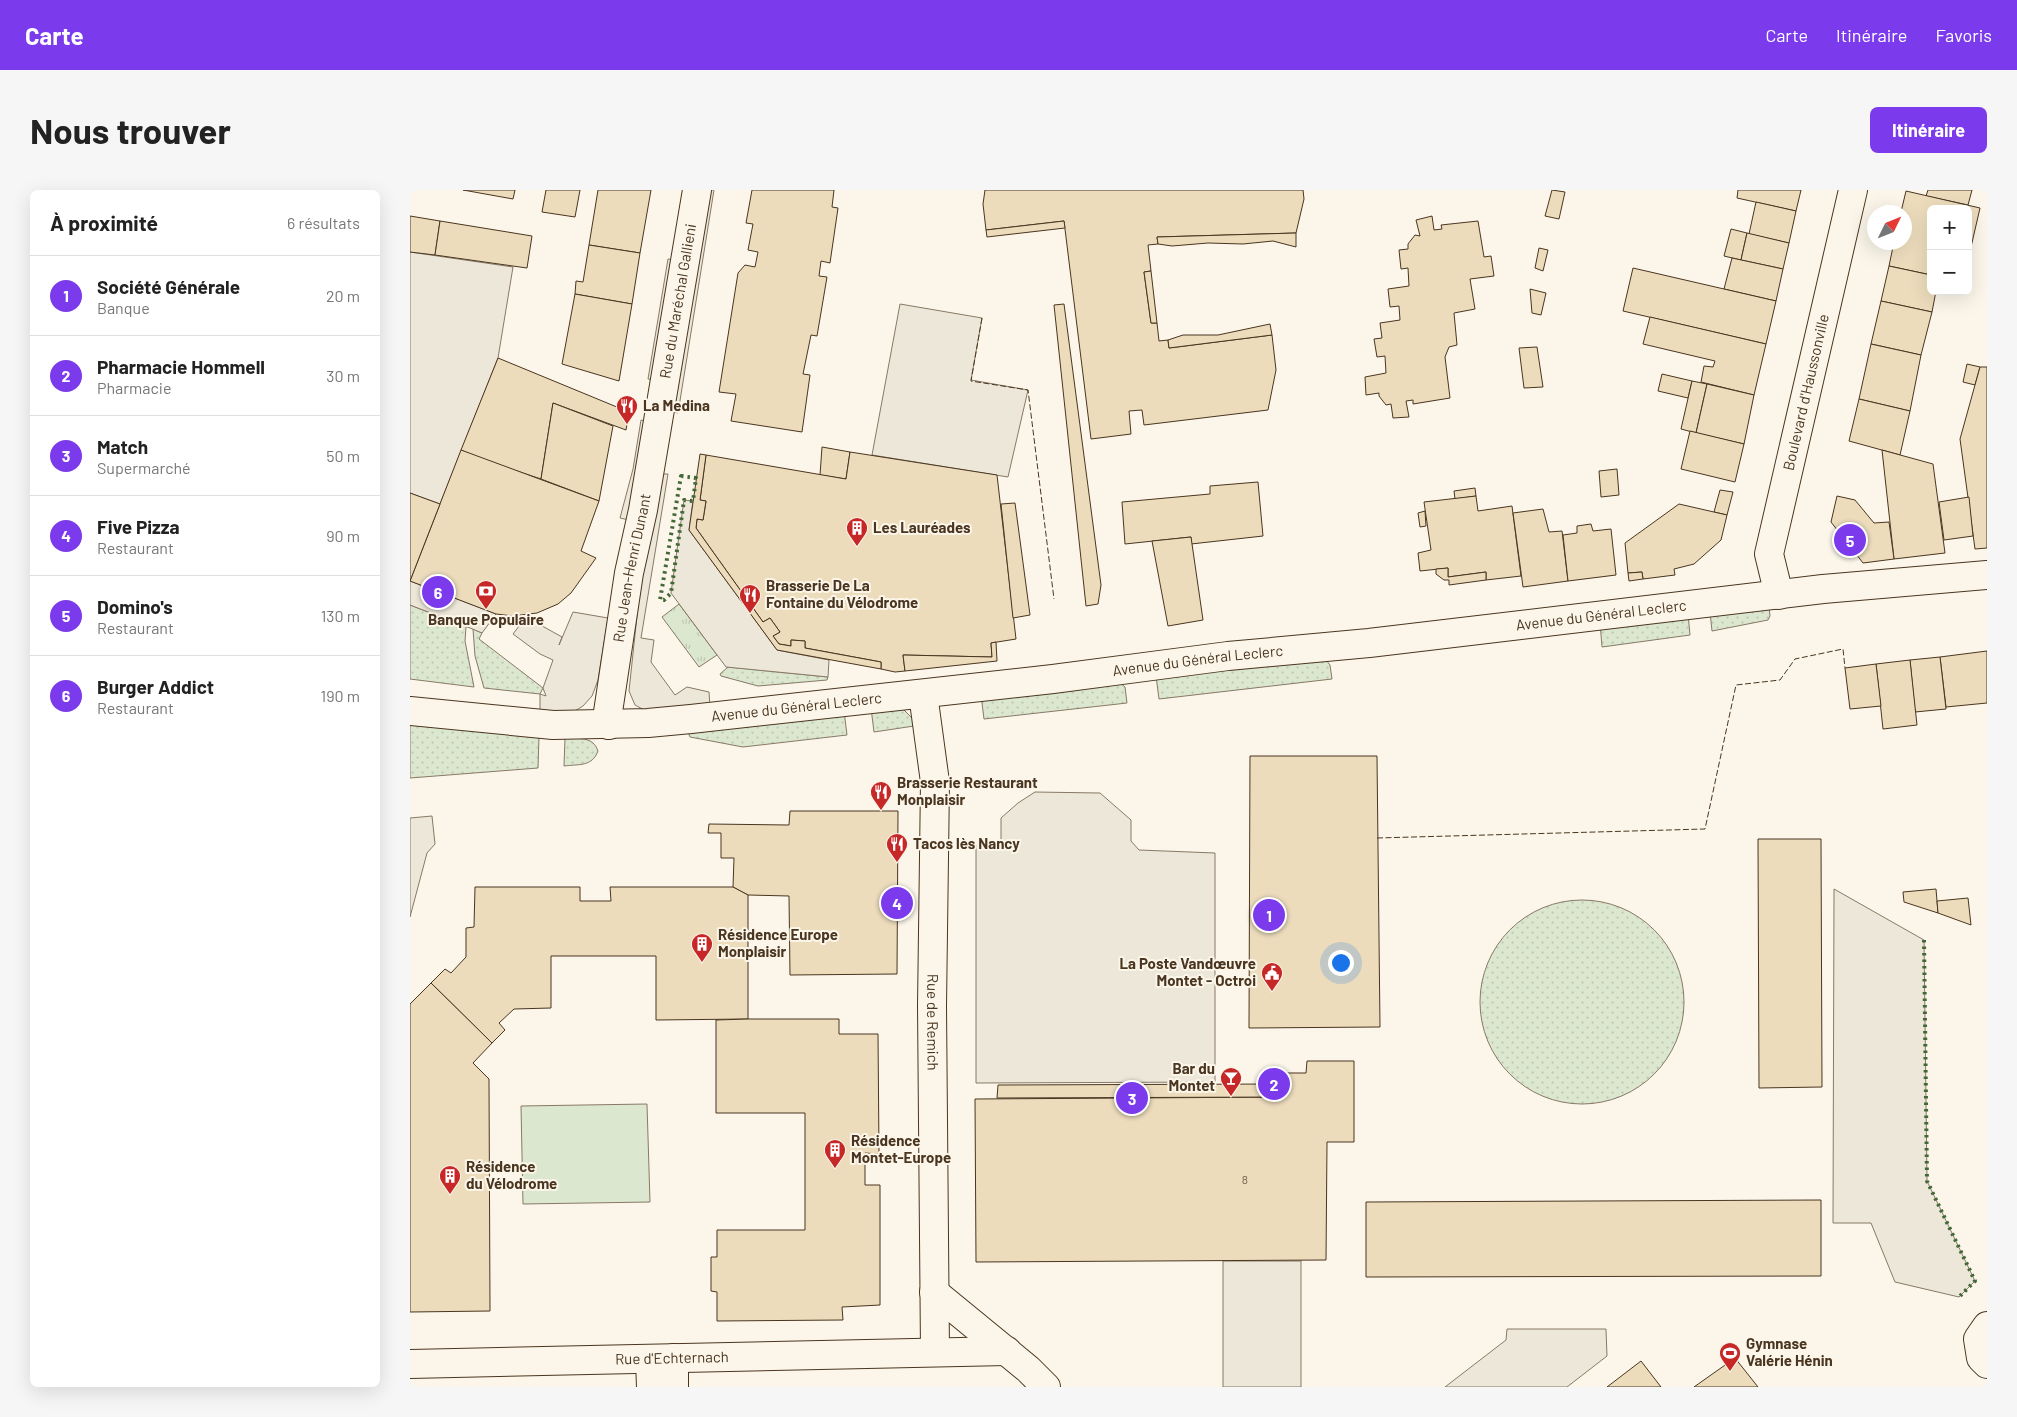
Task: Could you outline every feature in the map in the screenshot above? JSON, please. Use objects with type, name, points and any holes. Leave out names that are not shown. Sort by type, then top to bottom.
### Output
[{"type":"street","name":"Rue du Maréchal Gallieni","points":[[660,412],[697,190]]},
{"type":"street","name":"Boulevard d'Haussonville","points":[[1779,596],[1769,554],[1853,190]]},
{"type":"street","name":"Rue Jean-Henri Dunant","points":[[609,724],[608,712],[629,573],[643,510],[660,412]]},
{"type":"street","name":"Avenue du Général Leclerc","points":[[410,711],[553,725],[691,719],[923,694],[1228,656],[1376,642],[1779,596],[1848,586],[1987,575]]},
{"type":"street","name":"Rue de Remich","points":[[923,694],[935,782],[932,1006],[935,1352]]},
{"type":"street","points":[[934,1292],[1006,1351],[1046,1387]]},
{"type":"street","points":[[1987,1326],[1978,1340],[1981,1358],[1987,1364]]},
{"type":"street","name":"Rue d'Echternach","points":[[410,1364],[1006,1351]]},
{"type":"street","points":[[650,1387],[662,1358]]},
{"type":"street","points":[[662,1358],[674,1387]]},
{"type":"green space","points":[[679,604],[717,655],[699,667],[662,617]]},
{"type":"green space","points":[[410,605],[466,627],[465,641],[474,687],[410,679]]},
{"type":"green space","points":[[1769,607],[1770,616],[1768,620],[1712,631],[1710,612]]},
{"type":"green space","points":[[1688,614],[1690,635],[1602,647],[1600,623]]},
{"type":"green space","points":[[473,629],[482,633],[479,639],[543,688],[540,694],[484,688],[475,656]]},
{"type":"green space","points":[[1326,660],[1330,665],[1332,679],[1159,699],[1156,676]]},
{"type":"green space","points":[[728,667],[828,677],[827,680],[758,686],[721,676],[720,674]]},
{"type":"green space","points":[[1119,682],[1125,687],[1127,703],[984,719],[981,695]]},
{"type":"green space","points":[[901,707],[913,719],[914,726],[874,732],[871,708]]},
{"type":"green space","points":[[844,711],[847,735],[743,747],[690,737],[688,732]]},
{"type":"green space","points":[[410,723],[539,736],[538,768],[410,778]]},
{"type":"green space","points":[[565,738],[589,741],[596,746],[598,751],[589,762],[580,765],[564,766]]},
{"type":"green space","points":[[1582,900],[1602,902],[1621,908],[1630,912],[1654,930],[1672,954],[1676,963],[1682,982],[1684,1002],[1682,1022],[1676,1041],[1672,1050],[1654,1074],[1630,1092],[1621,1096],[1602,1102],[1582,1104],[1562,1102],[1543,1096],[1534,1092],[1510,1074],[1492,1050],[1488,1041],[1482,1022],[1480,1002],[1482,982],[1488,963],[1492,954],[1510,930],[1534,912],[1543,908],[1562,902]]},
{"type":"green space","points":[[647,1104],[650,1202],[523,1204],[521,1106]]},
{"type":"shaded area","points":[[705,190],[714,190],[678,413],[669,411]]},
{"type":"shaded area","points":[[410,252],[513,267],[498,358],[440,504],[410,493]]},
{"type":"shaded area","points":[[668,259],[677,260],[656,380],[648,379]]},
{"type":"shaded area","points":[[900,304],[982,318],[971,380],[1028,390],[1008,477],[872,455]]},
{"type":"shaded area","points":[[641,420],[649,422],[629,520],[620,518],[633,469]]},
{"type":"shaded area","points":[[659,474],[668,474],[641,638],[654,640],[651,662],[675,695],[687,687],[709,692],[710,707],[648,712],[635,705],[629,691],[639,597]]},
{"type":"shaded area","points":[[684,500],[693,501],[689,530],[777,650],[829,660],[828,677],[726,667],[671,593]]},
{"type":"shaded area","points":[[410,581],[496,614],[482,633],[410,605]]},
{"type":"shaded area","points":[[573,612],[608,618],[598,680],[592,696],[583,706],[570,714],[540,712],[540,694],[546,696],[543,688],[553,660],[540,654],[513,634],[526,617],[562,637],[559,645]]},
{"type":"shaded area","points":[[1035,792],[1100,793],[1131,820],[1131,841],[1139,850],[1215,853],[1215,1082],[976,1083],[976,846],[1001,846],[1001,818],[1018,803]]},
{"type":"shaded area","points":[[432,816],[435,844],[427,853],[410,917],[410,818]]},
{"type":"shaded area","points":[[1834,889],[1924,940],[1927,1181],[1975,1281],[1959,1297],[1895,1282],[1871,1223],[1833,1223]]},
{"type":"shaded area","points":[[1223,1261],[1301,1261],[1301,1387],[1223,1387]]},
{"type":"shaded area","points":[[1507,1329],[1606,1329],[1607,1356],[1567,1387],[1445,1387],[1506,1340]]},
{"type":"building","points":[[463,190],[515,190],[513,199]]},
{"type":"building","points":[[546,190],[580,190],[575,217],[542,212]]},
{"type":"building","points":[[598,190],[651,190],[640,253],[589,245]]},
{"type":"building","points":[[752,190],[834,190],[832,207],[838,208],[830,263],[821,261],[819,276],[827,277],[817,336],[811,335],[803,374],[810,375],[802,432],[731,421],[736,394],[719,392],[738,273],[745,265],[755,267],[758,252],[748,250],[753,224],[746,223]]},
{"type":"building","points":[[985,190],[1303,190],[1304,199],[1296,233],[1157,237],[1158,244],[1148,245],[1151,271],[1144,272],[1151,323],[1157,323],[1159,341],[1168,340],[1169,348],[1272,335],[1276,370],[1268,410],[1144,425],[1142,410],[1129,411],[1131,434],[1091,439],[1064,221],[986,230],[983,204]]},
{"type":"building","points":[[1552,190],[1565,192],[1559,219],[1545,216]]},
{"type":"building","points":[[1738,190],[1801,190],[1796,211],[1737,198]]},
{"type":"building","points":[[1928,190],[1972,190],[1968,205],[1926,196]]},
{"type":"building","points":[[1906,191],[1967,205],[1927,205],[1927,274],[1889,266],[1892,250],[1912,250],[1912,205],[1903,205]]},
{"type":"building","points":[[1756,202],[1796,211],[1789,243],[1749,234]]},
{"type":"building","points":[[1972,206],[1980,208],[1972,243]]},
{"type":"building","points":[[410,216],[440,221],[435,255],[410,252]]},
{"type":"building","points":[[1432,216],[1434,230],[1442,229],[1441,225],[1478,221],[1484,257],[1491,256],[1494,276],[1470,279],[1475,309],[1454,313],[1457,345],[1449,347],[1445,357],[1450,398],[1413,404],[1413,400],[1406,401],[1409,417],[1393,418],[1391,404],[1386,405],[1379,396],[1379,393],[1366,395],[1365,377],[1386,373],[1385,356],[1377,357],[1374,339],[1382,338],[1380,323],[1400,320],[1399,306],[1390,307],[1388,289],[1409,286],[1408,268],[1401,269],[1399,250],[1408,249],[1408,244],[1415,235],[1420,236],[1416,220]]},
{"type":"building","points":[[440,221],[532,236],[527,268],[435,255]]},
{"type":"building","points":[[1064,221],[1065,228],[987,237],[986,230]]},
{"type":"building","points":[[1731,229],[1747,233],[1741,260],[1724,256]]},
{"type":"building","points":[[1296,233],[1296,247],[1273,241],[1243,244],[1208,243],[1172,246],[1158,244],[1157,237]]},
{"type":"building","points":[[1747,233],[1789,243],[1783,269],[1741,260]]},
{"type":"building","points":[[589,245],[640,253],[632,304],[575,294],[576,281],[583,282]]},
{"type":"building","points":[[1539,248],[1548,250],[1543,271],[1535,268]]},
{"type":"building","points":[[1732,258],[1783,269],[1776,301],[1724,289]]},
{"type":"building","points":[[1889,266],[1927,274],[1927,295],[1935,295],[1932,312],[1881,301]]},
{"type":"building","points":[[1633,268],[1776,301],[1766,344],[1623,311]]},
{"type":"building","points":[[1151,271],[1157,323],[1151,323],[1144,272]]},
{"type":"building","points":[[1530,289],[1546,293],[1541,315],[1532,313]]},
{"type":"building","points":[[575,294],[632,304],[619,381],[562,364]]},
{"type":"building","points":[[1881,301],[1932,312],[1921,355],[1871,344]]},
{"type":"building","points":[[1064,304],[1101,585],[1098,604],[1086,606],[1054,305]]},
{"type":"building","points":[[1650,317],[1766,344],[1754,395],[1701,382],[1704,366],[1713,367],[1715,361],[1643,344]]},
{"type":"building","points":[[1270,324],[1272,335],[1169,348],[1168,340],[1183,335],[1218,335]]},
{"type":"building","points":[[1871,344],[1921,355],[1910,411],[1859,399]]},
{"type":"building","points":[[1537,347],[1543,387],[1524,388],[1519,348]]},
{"type":"building","points":[[498,358],[629,412],[626,430],[553,403],[541,479],[481,459],[461,450]]},
{"type":"building","points":[[1967,364],[1980,367],[1975,385],[1963,382]]},
{"type":"building","points":[[1980,367],[1987,367],[1987,548],[1975,549],[1960,439]]},
{"type":"building","points":[[1662,374],[1692,381],[1688,398],[1658,391]]},
{"type":"building","points":[[1692,381],[1707,384],[1696,433],[1681,429]]},
{"type":"building","points":[[1707,384],[1754,395],[1744,444],[1696,433]]},
{"type":"building","points":[[1859,399],[1910,411],[1900,455],[1849,441]]},
{"type":"building","points":[[553,403],[613,426],[599,501],[541,479]]},
{"type":"building","points":[[1690,431],[1744,444],[1735,482],[1681,469]]},
{"type":"building","points":[[822,447],[850,452],[846,479],[820,475]]},
{"type":"building","points":[[461,450],[599,501],[581,551],[596,558],[571,593],[558,604],[537,613],[513,616],[496,614],[410,581]]},
{"type":"building","points":[[1882,450],[1933,464],[1945,553],[1894,559]]},
{"type":"building","name":"Les Lauréades","points":[[850,452],[997,475],[1016,639],[991,643],[992,657],[903,655],[905,671],[895,672],[881,669],[881,662],[805,648],[805,641],[791,640],[791,646],[779,644],[773,636],[780,632],[770,618],[763,622],[696,528],[697,519],[703,520],[706,501],[700,500],[706,455],[846,479]]},
{"type":"building","points":[[700,454],[706,455],[700,500],[706,501],[703,520],[697,519],[696,528],[763,622],[770,618],[780,632],[773,636],[779,644],[791,646],[791,640],[805,641],[805,648],[881,662],[881,669],[777,650],[689,530]]},
{"type":"building","points":[[1617,469],[1619,495],[1601,497],[1599,471]]},
{"type":"building","points":[[1258,482],[1263,536],[1191,544],[1191,537],[1125,544],[1122,502],[1210,494],[1210,486]]},
{"type":"building","points":[[1475,488],[1476,496],[1455,499],[1454,491]]},
{"type":"building","points":[[1720,490],[1733,492],[1727,515],[1714,512]]},
{"type":"building","points":[[410,493],[440,504],[410,581]]},
{"type":"building","points":[[1476,496],[1478,511],[1512,506],[1521,576],[1486,580],[1486,572],[1448,577],[1448,568],[1420,571],[1418,553],[1431,550],[1424,502]]},
{"type":"building","points":[[1837,496],[1855,500],[1874,523],[1889,522],[1894,559],[1863,563],[1831,522]]},
{"type":"building","points":[[1969,497],[1973,536],[1944,540],[1939,502]]},
{"type":"building","points":[[1015,503],[1030,615],[1013,618],[1001,504]]},
{"type":"building","points":[[1679,504],[1727,515],[1721,540],[1694,564],[1674,569],[1675,575],[1643,579],[1642,572],[1628,573],[1625,543]]},
{"type":"building","points":[[1543,509],[1549,532],[1562,531],[1568,581],[1523,587],[1513,513]]},
{"type":"building","points":[[1425,511],[1426,526],[1420,527],[1418,513]]},
{"type":"building","points":[[1591,524],[1593,531],[1611,529],[1616,575],[1568,581],[1563,535],[1577,533],[1577,526]]},
{"type":"building","points":[[1191,537],[1203,620],[1168,626],[1152,541]]},
{"type":"building","points":[[1448,568],[1448,577],[1486,572],[1486,580],[1449,585],[1449,580],[1444,580],[1436,574],[1436,569]]},
{"type":"building","points":[[1642,572],[1643,579],[1629,581],[1628,573]]},
{"type":"building","points":[[996,642],[997,661],[905,671],[903,655],[992,657],[991,643]]},
{"type":"building","points":[[1987,651],[1987,703],[1946,707],[1940,657]]},
{"type":"building","points":[[1940,657],[1946,709],[1915,712],[1910,660]]},
{"type":"building","points":[[1910,660],[1917,725],[1883,729],[1876,664]]},
{"type":"building","points":[[1876,664],[1881,706],[1850,709],[1845,668]]},
{"type":"building","points":[[1250,756],[1377,756],[1380,1027],[1249,1028]]},
{"type":"building","points":[[790,811],[898,811],[897,974],[790,975],[789,896],[748,895],[733,887],[734,858],[721,858],[721,833],[708,833],[709,824],[789,825]]},
{"type":"building","points":[[1758,839],[1821,839],[1822,1087],[1759,1088]]},
{"type":"building","name":"Résidence Europe Monplaisir","points":[[475,887],[580,887],[580,901],[611,901],[610,887],[733,887],[748,895],[748,1019],[656,1020],[656,956],[551,956],[551,1008],[514,1009],[499,1023],[505,1030],[492,1043],[431,983],[445,969],[451,973],[466,957],[466,928],[474,927]]},
{"type":"building","points":[[1936,889],[1938,913],[1904,902],[1903,892]]},
{"type":"building","points":[[1968,898],[1971,925],[1938,913],[1937,901]]},
{"type":"building","name":"Résidence du Vélodrome","points":[[431,983],[492,1043],[473,1063],[489,1079],[490,1311],[410,1312],[410,1004]]},
{"type":"building","name":"Résidence Montet-Europe","points":[[839,1019],[839,1034],[878,1034],[879,1154],[865,1153],[865,1185],[880,1185],[880,1305],[842,1307],[843,1320],[717,1321],[717,1292],[711,1291],[711,1257],[717,1257],[717,1230],[805,1230],[805,1113],[716,1113],[716,1020]]},
{"type":"building","points":[[1307,1061],[1354,1061],[1354,1142],[1327,1142],[1326,1260],[976,1262],[975,1099],[1283,1097],[1283,1073],[1306,1073]]},
{"type":"building","points":[[1283,1084],[1283,1097],[997,1098],[998,1085]]},
{"type":"building","points":[[1821,1200],[1821,1276],[1366,1277],[1366,1202]]},
{"type":"building","name":"Gymnase Valérie Hénin","points":[[1735,1358],[1758,1387],[1694,1387]]},
{"type":"building","points":[[1641,1361],[1661,1387],[1607,1387]]},
{"type":"hedge","points":[[681,476],[696,478],[693,501],[684,500],[671,593],[664,600],[660,600],[681,476]]},
{"type":"hedge","points":[[1924,940],[1927,1181],[1975,1281],[1959,1297]]},
{"type":"fence","points":[[982,318],[971,381],[1028,390],[1054,599]]},
{"type":"fence","points":[[1377,838],[1705,829],[1736,685],[1780,680],[1795,659],[1843,649],[1845,668]]},
{"type":"place","name":"La Medina","points":[[627,425]]},
{"type":"place","name":"Domino's","points":[[1850,540]]},
{"type":"place","name":"Les Lauréades","points":[[857,547]]},
{"type":"place","name":"Burger Addict","points":[[438,592]]},
{"type":"place","name":"Banque Populaire","points":[[486,610]]},
{"type":"place","name":"Brasserie De La Fontaine du Vélodrome","points":[[750,614]]},
{"type":"place","name":"Brasserie Restaurant Monplaisir","points":[[881,811]]},
{"type":"place","name":"Tacos lès Nancy","points":[[897,863]]},
{"type":"place","name":"Five Pizza","points":[[897,903]]},
{"type":"place","name":"Société Générale","points":[[1269,915]]},
{"type":"place","name":"Résidence Europe Monplaisir","points":[[702,963]]},
{"type":"place","name":"La Poste Vandœuvre Montet - Octroi","points":[[1272,992]]},
{"type":"place","name":"Pharmacie Hommell","points":[[1274,1084]]},
{"type":"place","name":"Bar du Montet","points":[[1231,1097]]},
{"type":"place","name":"Match","points":[[1132,1098]]},
{"type":"place","name":"Résidence Montet-Europe","points":[[835,1169]]},
{"type":"place","name":"Résidence du Vélodrome","points":[[450,1195]]},
{"type":"place","name":"Gymnase Valérie Hénin","points":[[1730,1372]]}]
